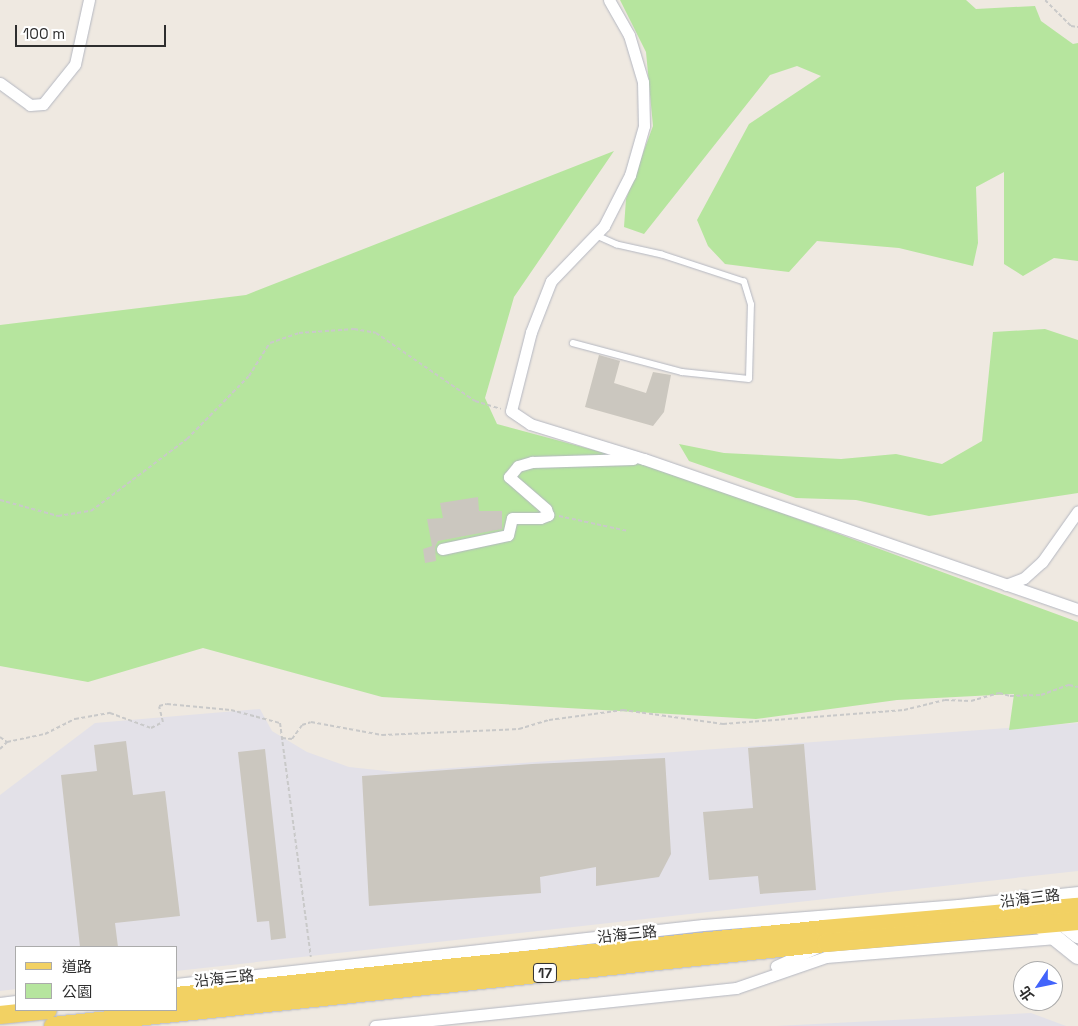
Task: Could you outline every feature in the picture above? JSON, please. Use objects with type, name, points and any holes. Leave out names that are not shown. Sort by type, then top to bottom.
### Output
[{"type":"main road","name":"沿海三路","points":[[178,996],[824,929],[1078,907]]},
{"type":"main road","name":"沿海三路","points":[[1034,910],[1070,922]]},
{"type":"main road","name":"沿海三路","points":[[178,1004],[227,992]]},
{"type":"main road","points":[[0,1015],[34,1011]]},
{"type":"main road","name":"沿海三路","points":[[53,1026],[138,1013]]},
{"type":"street","points":[[0,83],[30,105],[43,104],[75,64],[89,0]]},
{"type":"street","points":[[610,0],[629,35],[643,82],[644,126],[630,175],[604,226],[551,281],[531,332],[511,411],[530,424],[644,459],[1078,609]]},
{"type":"street","points":[[442,549],[508,535],[512,518],[540,518],[548,515],[546,509],[509,477],[518,466],[532,462],[644,459]]},
{"type":"street","points":[[1006,585],[1024,578],[1042,562],[1078,511]]},
{"type":"street","name":"沿海三路","points":[[1034,910],[1078,892]]},
{"type":"street","points":[[1034,910],[1054,938],[1078,956]]},
{"type":"street","points":[[1070,922],[1078,936]]},
{"type":"street","name":"沿海三路","points":[[178,984],[227,992],[824,929]]},
{"type":"street","name":"沿海三路","points":[[404,1023],[416,1015],[728,983],[795,959],[824,929]]},
{"type":"street","name":"沿海三路","points":[[375,1026],[736,988],[826,957],[1078,936]]},
{"type":"street","points":[[0,1003],[15,1009]]},
{"type":"lane","points":[[573,343],[682,372],[749,379],[752,306],[744,282],[662,255],[617,245],[595,235]]},
{"type":"path","points":[[1045,0],[1071,26],[1078,28]]},
{"type":"path","points":[[0,500],[58,516],[91,511],[187,439],[249,376],[270,343],[299,333],[354,329],[376,333],[475,401],[511,411]]},
{"type":"path","points":[[548,515],[628,530]]},
{"type":"path","points":[[282,738],[292,739],[302,725],[311,722],[382,735],[519,729],[549,720],[623,710],[678,715],[723,724],[904,710],[945,700],[971,701],[999,693],[1010,696],[1041,694],[1069,685],[1078,687]]},
{"type":"path","points":[[0,749],[6,742],[45,734],[75,719],[110,713],[151,728],[162,722],[159,706],[167,704],[231,710],[280,724],[311,958],[326,981]]},
{"type":"path","points":[[0,737],[6,742]]},
{"type":"shaded area","points":[[260,709],[272,731],[307,752],[349,767],[396,772],[1078,723],[1078,871],[178,971],[178,946],[15,946],[15,989],[0,991],[0,795],[95,723]]},
{"type":"shaded area","points":[[1031,1013],[1066,1026],[776,1026]]},
{"type":"green space","points":[[620,0],[966,0],[976,9],[1035,6],[1041,21],[1073,44],[1078,43],[1078,261],[1054,258],[1023,276],[1004,264],[1004,172],[976,187],[978,243],[973,266],[899,248],[817,241],[789,272],[725,264],[708,246],[697,220],[749,124],[821,76],[797,66],[770,75],[644,234],[624,227],[626,199],[653,126],[646,52]]},
{"type":"green space","points":[[614,151],[514,297],[485,398],[497,424],[657,467],[1078,622],[1078,722],[1009,730],[1014,694],[897,700],[756,719],[382,697],[203,648],[88,682],[0,666],[0,325],[246,295]]},
{"type":"green space","points":[[1045,329],[1078,340],[1078,493],[929,516],[856,500],[796,498],[689,461],[679,444],[724,453],[841,459],[896,454],[942,464],[982,441],[993,332]]},
{"type":"building","points":[[599,355],[620,361],[614,383],[646,393],[653,372],[671,375],[664,412],[653,426],[585,407]]},
{"type":"building","points":[[478,497],[479,511],[502,511],[502,529],[438,541],[435,547],[436,561],[425,563],[423,549],[432,546],[427,519],[443,518],[440,503]]},
{"type":"building","points":[[126,741],[133,795],[165,791],[180,916],[115,923],[118,946],[80,946],[61,775],[97,771],[94,745]]},
{"type":"building","points":[[804,744],[816,890],[760,894],[758,876],[709,880],[703,812],[753,808],[748,748]]},
{"type":"building","points":[[265,749],[286,938],[271,940],[269,921],[257,922],[238,752]]},
{"type":"building","points":[[665,758],[671,854],[659,877],[596,886],[596,867],[540,877],[541,893],[369,906],[362,776],[532,764]]}]
